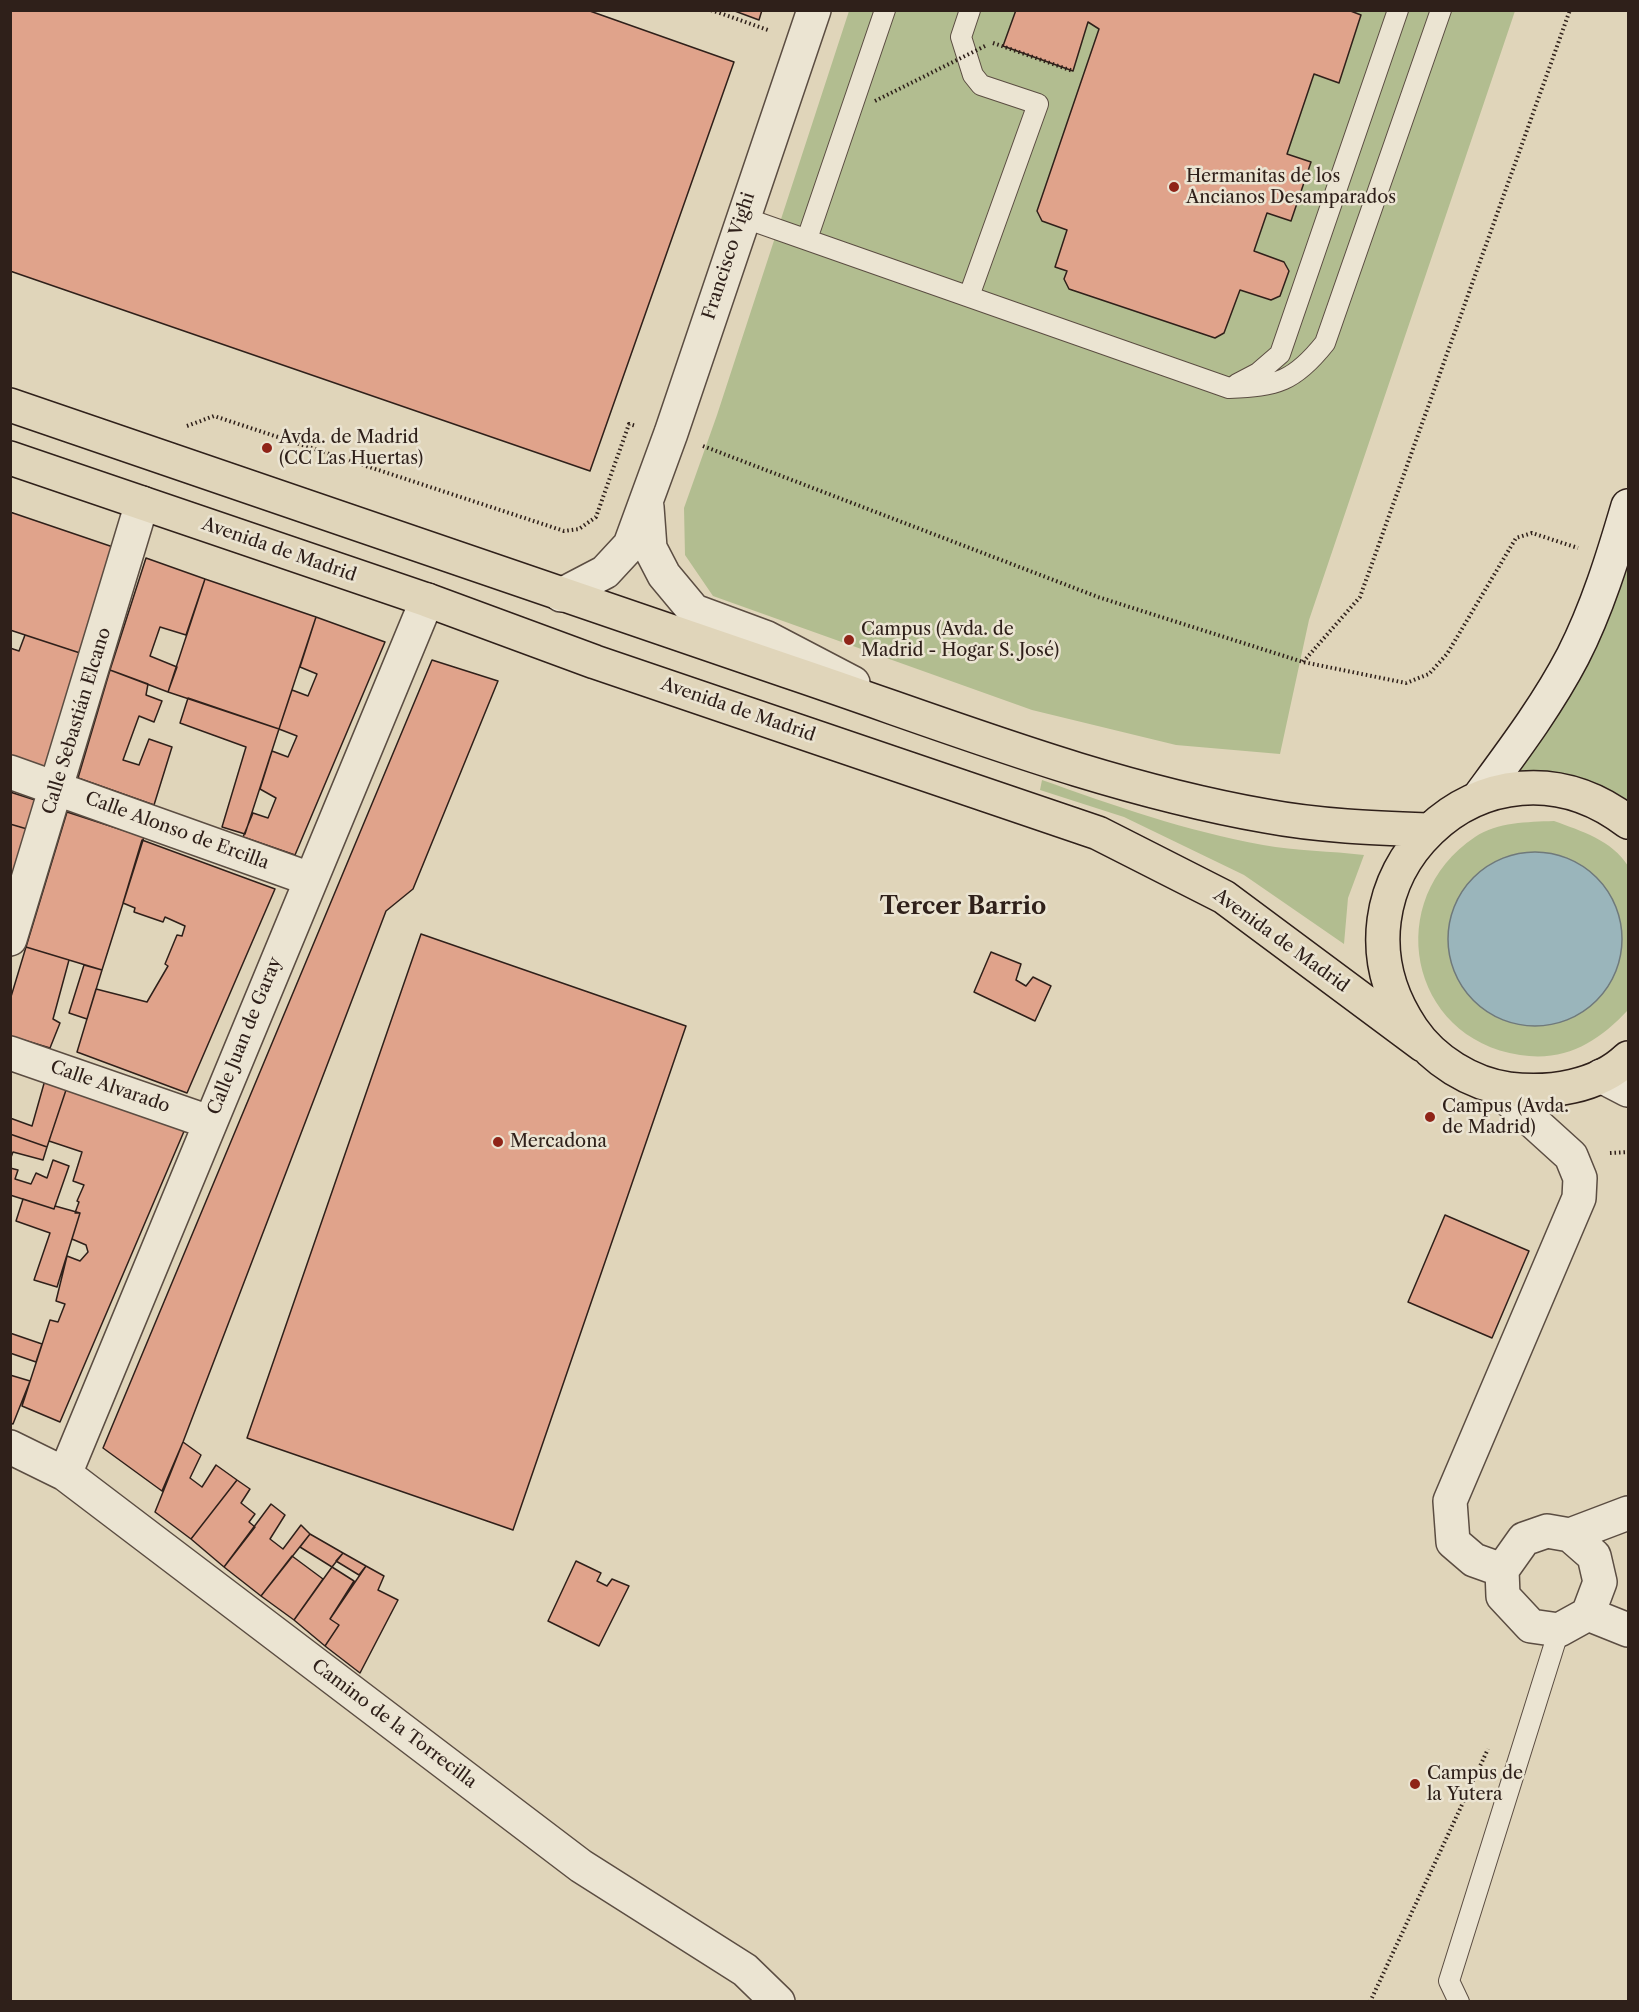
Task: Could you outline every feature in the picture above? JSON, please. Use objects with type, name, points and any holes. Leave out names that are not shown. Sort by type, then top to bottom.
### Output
[{"type":"main road","points":[[10,405],[561,595],[1031,754],[1143,789],[1267,817],[1359,828],[1429,830]]},
{"type":"main road","name":"Avenida de Madrid","points":[[10,458],[427,600],[595,662],[1098,833],[1224,897],[1456,1071],[1496,1088],[1532,1092],[1568,1088],[1622,1070]]},
{"type":"main road","points":[[1423,1045],[1396,1005],[1382,960],[1384,916],[1400,867],[1429,830],[1453,811],[1479,797],[1523,788],[1567,791],[1608,807],[1629,822]]},
{"type":"street","name":"Francisco Vighi","points":[[561,595],[605,572],[630,545],[671,434],[742,217],[814,10]]},
{"type":"street","name":"Calle Sebastián Elcano","points":[[10,939],[58,787],[142,503]]},
{"type":"street","name":"Francisco Vighi","points":[[647,503],[650,548],[664,575],[694,611],[767,638],[905,710]]},
{"type":"street","points":[[1479,797],[1536,717],[1573,656],[1612,560],[1629,507]]},
{"type":"street","name":"Calle Juan de Garay","points":[[65,1474],[427,600]]},
{"type":"street","name":"Calle Alonso de Ercilla","points":[[10,772],[58,787],[310,879]]},
{"type":"street","name":"Calle Alvarado","points":[[10,1053],[210,1122]]},
{"type":"street","points":[[1496,1088],[1571,1156],[1581,1178],[1579,1198],[1450,1501],[1453,1542],[1474,1560],[1502,1570]]},
{"type":"street","name":"Camino de la Torrecilla","points":[[10,1447],[65,1474],[581,1866],[745,1970],[778,2001]]},
{"type":"street","points":[[1570,1535],[1594,1556],[1600,1582],[1588,1614],[1559,1630],[1531,1626],[1503,1596],[1502,1570],[1524,1539],[1547,1531],[1570,1535],[1629,1512]]},
{"type":"street","points":[[1588,1614],[1629,1630]]},
{"type":"lane","points":[[807,239],[885,10]]},
{"type":"lane","points":[[969,296],[1038,104],[981,85],[973,75],[961,37],[970,10]]},
{"type":"lane","points":[[1229,388],[1258,373],[1280,354],[1398,10]]},
{"type":"lane","points":[[742,217],[1229,388],[1261,386],[1284,380],[1306,366],[1325,343],[1441,10]]},
{"type":"lane","points":[[1459,2001],[1449,1981],[1559,1630]]},
{"type":"path","points":[[711,10],[802,42]]},
{"type":"path","points":[[1303,663],[1360,597],[1569,10]]},
{"type":"path","points":[[875,100],[991,42],[1073,71]]},
{"type":"path","points":[[184,427],[214,416],[564,531],[579,529],[596,517],[629,424],[671,434],[1098,597],[1303,663],[1406,683],[1429,674],[1447,654],[1516,538],[1532,533],[1612,560]]},
{"type":"green space","points":[[849,11],[1016,11],[1003,46],[1073,71],[1088,22],[1098,26],[1099,29],[1037,211],[1042,221],[1067,230],[1055,267],[1067,271],[1064,279],[1069,289],[1215,338],[1224,333],[1240,290],[1270,300],[1280,295],[1289,271],[1284,262],[1254,251],[1267,213],[1291,221],[1311,162],[1287,154],[1314,74],[1339,82],[1361,16],[1348,11],[1515,11],[1309,620],[1280,754],[1176,745],[1032,710],[713,596],[685,555],[684,508],[717,415]]},
{"type":"green space","points":[[1612,560],[1628,564],[1628,822],[1608,806],[1479,797]]},
{"type":"green space","points":[[1042,780],[1206,833],[1288,849],[1364,855],[1348,898],[1344,944],[1244,875],[1124,817],[1040,790]]},
{"type":"green space","points":[[1554,821],[1605,843],[1628,866],[1628,1010],[1605,1032],[1580,1047],[1552,1055],[1520,1055],[1482,1043],[1453,1022],[1432,995],[1421,963],[1419,929],[1427,895],[1446,863],[1475,837],[1493,828]]},
{"type":"water","points":[[1535,852],[1552,853],[1568,858],[1597,877],[1616,906],[1621,922],[1621,956],[1616,972],[1597,1001],[1568,1020],[1552,1025],[1535,1026],[1518,1025],[1502,1020],[1473,1001],[1454,972],[1449,956],[1448,939],[1449,922],[1454,906],[1473,877],[1502,858],[1518,853]]},
{"type":"building","points":[[10,10],[587,10],[734,62],[590,471],[10,271]]},
{"type":"building","points":[[732,10],[762,10],[759,20]]},
{"type":"building","name":"Hermanitas de los Ancianos Desamparados","points":[[1016,10],[1348,10],[1361,15],[1339,83],[1314,74],[1287,154],[1311,162],[1291,221],[1267,213],[1254,251],[1284,262],[1289,271],[1280,296],[1271,300],[1240,290],[1224,333],[1215,338],[1069,289],[1064,279],[1067,271],[1055,267],[1067,230],[1042,221],[1037,211],[1099,29],[1088,22],[1073,71],[1003,46]]},
{"type":"building","points":[[10,512],[113,547],[80,653],[10,630]]},
{"type":"building","points":[[146,558],[205,579],[186,635],[160,627],[150,656],[177,667],[168,692],[110,670]]},
{"type":"building","points":[[205,579],[316,617],[279,729],[168,692]]},
{"type":"building","points":[[316,617],[385,642],[295,855],[243,837],[253,813],[268,818],[276,798],[260,789],[272,751],[288,757],[297,736],[279,729],[292,690],[308,696],[317,674],[300,667]]},
{"type":"building","points":[[25,635],[80,653],[45,767],[10,755],[10,648],[19,651]]},
{"type":"building","points":[[432,660],[498,681],[413,889],[386,911],[183,1442],[162,1491],[103,1448]]},
{"type":"building","points":[[110,670],[148,684],[146,695],[162,701],[154,722],[139,716],[123,760],[139,765],[149,739],[172,747],[154,805],[78,778]]},
{"type":"building","points":[[188,698],[279,729],[245,834],[222,827],[246,747],[180,723]]},
{"type":"building","points":[[10,792],[35,800],[27,829],[10,824]]},
{"type":"building","points":[[67,812],[144,837],[102,970],[26,947]]},
{"type":"building","points":[[10,824],[27,829],[10,882]]},
{"type":"building","points":[[142,840],[275,889],[187,1093],[77,1052],[96,989],[147,1002],[168,966],[165,964],[177,935],[182,936],[185,926],[165,917],[163,922],[134,912],[135,908],[123,903]]},
{"type":"building","name":"Mercadona","points":[[421,934],[686,1026],[513,1530],[247,1438]]},
{"type":"building","points":[[26,947],[69,960],[53,1019],[60,1023],[50,1048],[10,1036],[10,1000]]},
{"type":"building","points":[[991,952],[1021,964],[1016,980],[1026,986],[1033,977],[1051,986],[1035,1021],[974,992]]},
{"type":"building","points":[[84,965],[102,970],[87,1019],[69,1013]]},
{"type":"building","points":[[45,1080],[67,1087],[47,1147],[10,1134],[10,1118],[32,1126]]},
{"type":"building","points":[[67,1087],[185,1129],[60,1422],[22,1406],[50,1320],[58,1322],[65,1304],[56,1301],[67,1256],[80,1261],[88,1252],[86,1245],[72,1239],[80,1213],[75,1213],[79,1202],[77,1201],[84,1185],[73,1181],[82,1152],[49,1141]]},
{"type":"building","points":[[10,1134],[47,1147],[43,1160],[13,1152],[10,1160]]},
{"type":"building","points":[[53,1160],[69,1166],[54,1209],[10,1195],[10,1168],[18,1170],[15,1179],[31,1184],[36,1173],[47,1178]]},
{"type":"building","points":[[23,1199],[54,1209],[55,1206],[80,1213],[57,1287],[34,1280],[50,1233],[16,1221]]},
{"type":"building","points":[[1445,1215],[1529,1251],[1492,1338],[1408,1302]]},
{"type":"building","points":[[10,1333],[42,1344],[36,1362],[10,1353]]},
{"type":"building","points":[[10,1375],[30,1381],[13,1424],[10,1423]]},
{"type":"building","points":[[183,1442],[201,1455],[190,1478],[202,1487],[216,1465],[237,1480],[191,1539],[155,1512]]},
{"type":"building","points":[[237,1480],[250,1489],[241,1503],[255,1514],[249,1522],[255,1527],[224,1567],[191,1539]]},
{"type":"building","points":[[271,1504],[285,1515],[270,1539],[283,1549],[301,1525],[310,1534],[261,1596],[224,1567]]},
{"type":"building","points":[[310,1534],[343,1553],[332,1567],[300,1547]]},
{"type":"building","points":[[343,1553],[366,1566],[359,1575],[336,1561]]},
{"type":"building","points":[[292,1556],[323,1579],[294,1620],[261,1596]]},
{"type":"building","points":[[576,1561],[601,1573],[597,1581],[607,1586],[612,1579],[629,1586],[599,1646],[548,1621]]},
{"type":"building","points":[[366,1566],[384,1576],[378,1590],[398,1600],[360,1673],[325,1646],[339,1625],[330,1619]]},
{"type":"building","points":[[332,1567],[354,1581],[330,1619],[339,1625],[325,1646],[294,1620]]},
{"type":"place","name":"Hermanitas de los Ancianos Desamparados","points":[[1174,187]]},
{"type":"place","name":"Avda. de Madrid (CC Las Huertas)","points":[[267,448]]},
{"type":"place","name":"Campus (Avda. de Madrid - Hogar S. José)","points":[[849,640]]},
{"type":"place","name":"Campus (Avda. de Madrid)","points":[[1430,1117]]},
{"type":"place","name":"Mercadona","points":[[498,1142]]},
{"type":"place","name":"Campus de la Yutera","points":[[1415,1784]]},
{"type":"district","name":"Tercer Barrio","points":[[963,907]]}]
